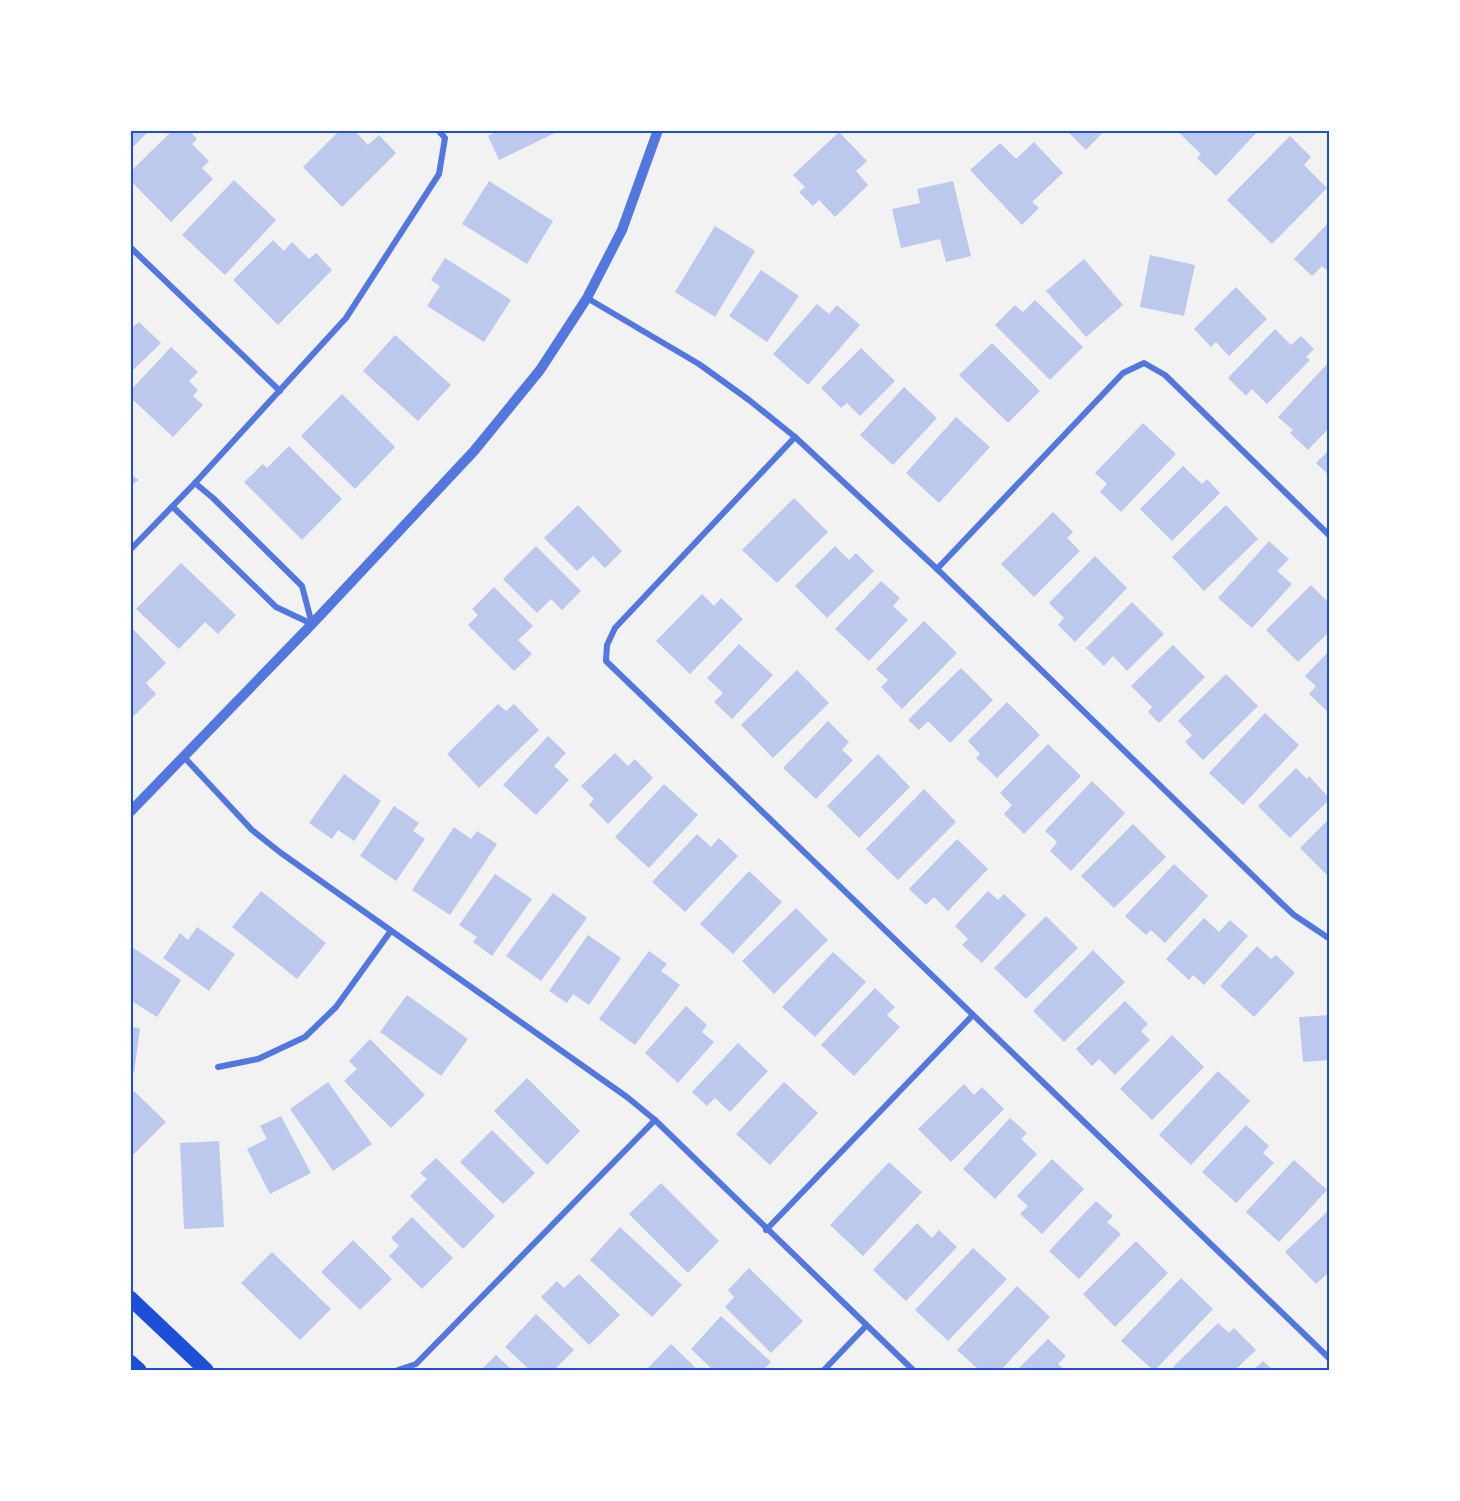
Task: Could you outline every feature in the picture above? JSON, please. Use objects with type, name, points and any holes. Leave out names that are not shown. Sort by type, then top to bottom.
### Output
[{"type":"main road","points":[[130,1298],[206,1371]]},
{"type":"main road","points":[[130,1362],[139,1371]]},
{"type":"street","points":[[130,550],[173,507],[346,318],[439,174],[445,138],[438,130]]},
{"type":"street","points":[[130,812],[312,624],[474,451],[540,370],[587,298],[622,230],[658,130]]},
{"type":"street","points":[[130,247],[280,391]]},
{"type":"street","points":[[587,298],[699,364],[795,437],[937,569],[1286,907],[1329,939]]},
{"type":"street","points":[[937,569],[1123,373],[1144,363],[1165,375],[1329,536]]},
{"type":"street","points":[[795,437],[615,628],[607,645],[606,662],[1329,1359]]},
{"type":"street","points":[[195,483],[302,586],[312,624]]},
{"type":"street","points":[[173,507],[276,608],[312,624]]},
{"type":"street","points":[[184,757],[252,830],[281,853],[627,1097],[655,1120],[913,1371]]},
{"type":"street","points":[[218,1067],[258,1059],[305,1037],[336,1007],[390,932]]},
{"type":"street","points":[[766,1230],[972,1016]]},
{"type":"street","points":[[398,1371],[417,1364],[655,1120]]},
{"type":"street","points":[[824,1371],[866,1326]]},
{"type":"building","points":[[130,130],[150,130],[130,150]]},
{"type":"building","points":[[173,130],[189,130],[197,139],[192,144],[209,161],[202,168],[213,179],[171,222],[130,180],[130,172]]},
{"type":"building","points":[[340,130],[354,130],[368,145],[379,135],[396,153],[342,207],[303,167]]},
{"type":"building","points":[[500,130],[561,130],[499,160],[488,136]]},
{"type":"building","points":[[1066,130],[1105,130],[1086,150]]},
{"type":"building","points":[[1176,130],[1259,130],[1216,176],[1197,158],[1201,154]]},
{"type":"building","points":[[839,132],[867,161],[856,171],[868,185],[835,217],[819,200],[813,206],[799,192],[805,187],[793,175]]},
{"type":"building","points":[[1290,136],[1311,157],[1304,165],[1327,188],[1272,244],[1227,200]]},
{"type":"building","points":[[1034,142],[1063,173],[1032,202],[1039,208],[1022,225],[970,170],[1000,143],[1016,159]]},
{"type":"building","points":[[234,180],[276,220],[225,275],[182,235]]},
{"type":"building","points":[[489,181],[553,221],[527,264],[462,224]]},
{"type":"building","points":[[953,181],[971,256],[946,262],[940,239],[901,248],[892,209],[920,203],[917,189]]},
{"type":"building","points":[[1330,221],[1330,273],[1322,266],[1312,276],[1294,259]]},
{"type":"building","points":[[715,226],[755,251],[715,317],[675,292]]},
{"type":"building","points":[[273,240],[284,251],[292,242],[309,259],[316,253],[332,270],[278,325],[233,280]]},
{"type":"building","points":[[1150,255],[1195,265],[1184,316],[1140,307]]},
{"type":"building","points":[[445,258],[511,300],[484,342],[427,306],[440,286],[431,280]]},
{"type":"building","points":[[1084,259],[1123,305],[1086,337],[1046,291]]},
{"type":"building","points":[[761,270],[799,296],[767,342],[729,316]]},
{"type":"building","points":[[1236,287],[1267,319],[1229,356],[1216,342],[1211,347],[1194,329]]},
{"type":"building","points":[[1035,300],[1083,347],[1050,380],[995,325],[1015,305],[1023,312]]},
{"type":"building","points":[[817,304],[829,314],[837,305],[860,325],[808,385],[773,354]]},
{"type":"building","points":[[139,322],[161,343],[130,373],[130,325],[133,327]]},
{"type":"building","points":[[1275,329],[1291,345],[1301,336],[1314,349],[1306,357],[1310,360],[1267,404],[1252,389],[1246,396],[1228,378]]},
{"type":"building","points":[[395,335],[451,385],[418,421],[363,371]]},
{"type":"building","points":[[992,343],[1040,391],[1008,423],[959,375]]},
{"type":"building","points":[[171,347],[198,372],[189,381],[198,390],[193,396],[203,405],[173,437],[130,397],[130,391]]},
{"type":"building","points":[[861,348],[895,381],[860,416],[847,403],[841,408],[821,388]]},
{"type":"building","points":[[1326,365],[1330,368],[1330,427],[1308,450],[1290,433],[1293,430],[1278,417]]},
{"type":"building","points":[[904,387],[937,418],[893,465],[860,435]]},
{"type":"building","points":[[342,394],[395,447],[355,489],[301,436]]},
{"type":"building","points":[[956,417],[990,447],[939,503],[906,473]]},
{"type":"building","points":[[1143,423],[1176,454],[1121,512],[1100,492],[1107,484],[1095,473]]},
{"type":"building","points":[[289,446],[342,499],[302,540],[244,482],[263,464],[267,468]]},
{"type":"building","points":[[1330,449],[1330,476],[1316,463]]},
{"type":"building","points":[[1183,466],[1202,484],[1207,479],[1220,493],[1172,541],[1140,509]]},
{"type":"building","points":[[130,472],[138,480],[130,488]]},
{"type":"building","points":[[794,498],[828,532],[777,583],[742,550]]},
{"type":"building","points":[[578,505],[622,551],[605,568],[593,556],[577,571],[544,538]]},
{"type":"building","points":[[1226,505],[1258,539],[1204,591],[1172,557]]},
{"type":"building","points":[[1053,512],[1073,532],[1067,538],[1080,551],[1034,597],[1001,564]]},
{"type":"building","points":[[1269,541],[1289,559],[1277,571],[1292,584],[1252,628],[1218,598]]},
{"type":"building","points":[[536,546],[581,591],[562,610],[551,599],[537,613],[503,579]]},
{"type":"building","points":[[835,546],[849,560],[856,553],[874,571],[827,618],[795,586]]},
{"type":"building","points":[[1095,556],[1127,588],[1075,642],[1058,625],[1064,618],[1049,603]]},
{"type":"building","points":[[181,563],[236,615],[218,634],[205,622],[179,649],[136,609]]},
{"type":"building","points":[[881,581],[900,598],[893,606],[908,620],[869,661],[835,629]]},
{"type":"building","points":[[1311,585],[1330,604],[1330,631],[1298,662],[1266,630]]},
{"type":"building","points":[[494,587],[533,626],[518,640],[532,654],[514,671],[468,625],[478,615],[472,609]]},
{"type":"building","points":[[702,594],[714,606],[721,598],[743,619],[690,674],[656,641]]},
{"type":"building","points":[[1132,602],[1164,634],[1127,671],[1113,656],[1104,666],[1086,648]]},
{"type":"building","points":[[924,621],[957,653],[902,709],[881,687],[888,680],[876,669]]},
{"type":"building","points":[[130,626],[166,663],[146,683],[156,694],[133,717],[130,714]]},
{"type":"building","points":[[739,644],[773,675],[732,719],[714,702],[723,693],[707,678]]},
{"type":"building","points":[[1173,645],[1205,677],[1159,723],[1148,712],[1152,707],[1131,686]]},
{"type":"building","points":[[1330,650],[1330,714],[1309,694],[1316,686],[1305,676]]},
{"type":"building","points":[[961,668],[993,700],[950,743],[928,721],[919,730],[908,720]]},
{"type":"building","points":[[797,670],[829,703],[773,758],[741,725]]},
{"type":"building","points":[[1226,674],[1258,706],[1203,760],[1185,742],[1192,735],[1178,721]]},
{"type":"building","points":[[1007,702],[1040,735],[997,778],[976,758],[980,754],[968,741]]},
{"type":"building","points":[[498,704],[506,711],[514,704],[539,730],[479,788],[447,754]]},
{"type":"building","points":[[1265,713],[1299,745],[1243,805],[1209,773]]},
{"type":"building","points":[[828,721],[849,742],[842,750],[853,760],[816,799],[783,768]]},
{"type":"building","points":[[548,736],[566,753],[554,766],[569,780],[536,815],[503,785]]},
{"type":"building","points":[[1048,744],[1081,776],[1024,834],[1004,814],[1012,805],[1000,793]]},
{"type":"building","points":[[615,753],[628,766],[635,759],[653,778],[608,824],[589,805],[594,799],[581,786]]},
{"type":"building","points":[[878,754],[910,787],[859,838],[827,806]]},
{"type":"building","points":[[1296,768],[1307,779],[1309,776],[1330,799],[1290,838],[1258,806]]},
{"type":"building","points":[[344,774],[381,801],[354,841],[338,830],[332,839],[309,823]]},
{"type":"building","points":[[1092,781],[1125,813],[1071,871],[1050,851],[1057,842],[1045,831]]},
{"type":"building","points":[[664,784],[698,815],[649,868],[615,837]]},
{"type":"building","points":[[924,789],[956,822],[898,880],[866,849]]},
{"type":"building","points":[[394,806],[419,823],[413,831],[425,839],[396,881],[360,856]]},
{"type":"building","points":[[1330,818],[1330,878],[1300,848]]},
{"type":"building","points":[[1133,824],[1166,857],[1114,908],[1081,876]]},
{"type":"building","points":[[454,827],[471,839],[477,831],[497,844],[450,915],[412,890]]},
{"type":"building","points":[[697,834],[711,847],[719,838],[738,856],[685,912],[652,882]]},
{"type":"building","points":[[957,839],[988,869],[948,911],[934,897],[926,905],[909,889]]},
{"type":"building","points":[[1174,864],[1208,896],[1165,943],[1151,930],[1146,935],[1125,916]]},
{"type":"building","points":[[749,871],[782,902],[733,954],[700,924]]},
{"type":"building","points":[[495,874],[532,899],[492,956],[473,942],[477,937],[459,925]]},
{"type":"building","points":[[261,891],[326,943],[297,979],[232,927]]},
{"type":"building","points":[[988,891],[998,900],[1004,894],[1026,915],[982,963],[962,945],[968,939],[955,926]]},
{"type":"building","points":[[553,893],[587,918],[541,981],[506,956]]},
{"type":"building","points":[[796,908],[828,940],[774,994],[742,961]]},
{"type":"building","points":[[1046,916],[1078,948],[1026,999],[994,968]]},
{"type":"building","points":[[1204,918],[1219,932],[1230,920],[1248,936],[1204,985],[1193,975],[1189,980],[1166,959]]},
{"type":"building","points":[[197,927],[235,954],[209,991],[163,958],[180,933],[188,940]]},
{"type":"building","points":[[588,935],[621,958],[589,1005],[573,994],[567,1003],[549,991]]},
{"type":"building","points":[[1257,946],[1271,959],[1276,955],[1295,973],[1254,1017],[1220,986]]},
{"type":"building","points":[[132,947],[181,980],[157,1017],[130,1000]]},
{"type":"building","points":[[1093,950],[1125,982],[1064,1042],[1033,1011]]},
{"type":"building","points":[[649,951],[667,964],[661,971],[680,985],[635,1045],[599,1019]]},
{"type":"building","points":[[833,952],[866,982],[815,1037],[782,1007]]},
{"type":"building","points":[[875,988],[895,1007],[887,1015],[900,1027],[854,1076],[821,1045]]},
{"type":"building","points":[[407,995],[468,1039],[441,1076],[380,1032]]},
{"type":"building","points":[[1125,1001],[1148,1024],[1141,1031],[1150,1040],[1115,1075],[1099,1059],[1092,1066],[1076,1049]]},
{"type":"building","points":[[686,1006],[707,1025],[702,1032],[714,1042],[678,1083],[645,1053]]},
{"type":"building","points":[[1330,1015],[1330,1060],[1303,1062],[1299,1017]]},
{"type":"building","points":[[130,1027],[140,1028],[134,1073],[130,1072]]},
{"type":"building","points":[[1172,1035],[1204,1067],[1152,1120],[1120,1089]]},
{"type":"building","points":[[370,1039],[425,1095],[391,1128],[344,1081],[357,1069],[349,1061]]},
{"type":"building","points":[[738,1043],[768,1071],[730,1112],[715,1098],[707,1106],[692,1092]]},
{"type":"building","points":[[1218,1071],[1250,1101],[1191,1165],[1159,1135]]},
{"type":"building","points":[[527,1078],[580,1131],[547,1165],[494,1111]]},
{"type":"building","points":[[328,1082],[372,1144],[333,1171],[290,1109]]},
{"type":"building","points":[[784,1082],[818,1113],[770,1165],[736,1134]]},
{"type":"building","points":[[964,1084],[974,1095],[982,1087],[1004,1109],[951,1162],[918,1129]]},
{"type":"building","points":[[134,1091],[166,1122],[130,1158],[130,1094]]},
{"type":"building","points":[[281,1116],[311,1173],[270,1194],[247,1149],[267,1139],[260,1126]]},
{"type":"building","points":[[1010,1118],[1027,1133],[1021,1139],[1037,1154],[995,1199],[963,1169]]},
{"type":"building","points":[[1246,1125],[1269,1146],[1263,1153],[1274,1163],[1236,1203],[1202,1172]]},
{"type":"building","points":[[492,1130],[535,1173],[503,1204],[460,1162]]},
{"type":"building","points":[[219,1141],[224,1227],[184,1229],[180,1143]]},
{"type":"building","points":[[436,1158],[495,1216],[463,1249],[410,1196],[427,1179],[420,1173]]},
{"type":"building","points":[[1052,1159],[1084,1189],[1042,1234],[1020,1214],[1028,1206],[1017,1196]]},
{"type":"building","points":[[1294,1160],[1327,1190],[1279,1242],[1246,1212]]},
{"type":"building","points":[[889,1162],[922,1192],[863,1256],[830,1225]]},
{"type":"building","points":[[661,1183],[719,1241],[688,1273],[629,1214]]},
{"type":"building","points":[[1096,1201],[1113,1216],[1107,1222],[1121,1234],[1079,1279],[1049,1251]]},
{"type":"building","points":[[1330,1209],[1330,1271],[1316,1284],[1285,1252]]},
{"type":"building","points":[[412,1217],[453,1258],[422,1289],[389,1256],[399,1246],[391,1238]]},
{"type":"building","points":[[917,1223],[932,1238],[939,1230],[957,1247],[906,1301],[873,1270]]},
{"type":"building","points":[[620,1227],[682,1285],[652,1317],[590,1260]]},
{"type":"building","points":[[353,1240],[392,1279],[360,1310],[321,1272]]},
{"type":"building","points":[[1136,1241],[1168,1273],[1115,1327],[1083,1294]]},
{"type":"building","points":[[973,1248],[1007,1279],[948,1341],[915,1310]]},
{"type":"building","points":[[272,1252],[331,1309],[300,1340],[241,1283]]},
{"type":"building","points":[[749,1268],[803,1321],[771,1353],[725,1307],[734,1297],[728,1290]]},
{"type":"building","points":[[579,1274],[620,1315],[589,1345],[541,1297],[557,1281],[564,1288]]},
{"type":"building","points":[[1181,1278],[1213,1309],[1153,1370],[1121,1341]]},
{"type":"building","points":[[1017,1286],[1050,1317],[1001,1370],[979,1370],[957,1350]]},
{"type":"building","points":[[536,1314],[574,1350],[554,1370],[530,1370],[505,1347]]},
{"type":"building","points":[[721,1316],[771,1362],[763,1370],[713,1370],[691,1349]]},
{"type":"building","points":[[1218,1323],[1229,1333],[1234,1328],[1256,1350],[1235,1370],[1176,1370],[1173,1367]]},
{"type":"building","points":[[1048,1339],[1066,1356],[1058,1364],[1065,1370],[1017,1370]]},
{"type":"building","points":[[671,1344],[698,1370],[646,1370]]},
{"type":"building","points":[[496,1355],[512,1370],[481,1370]]},
{"type":"building","points":[[1263,1361],[1273,1370],[1253,1370]]}]
